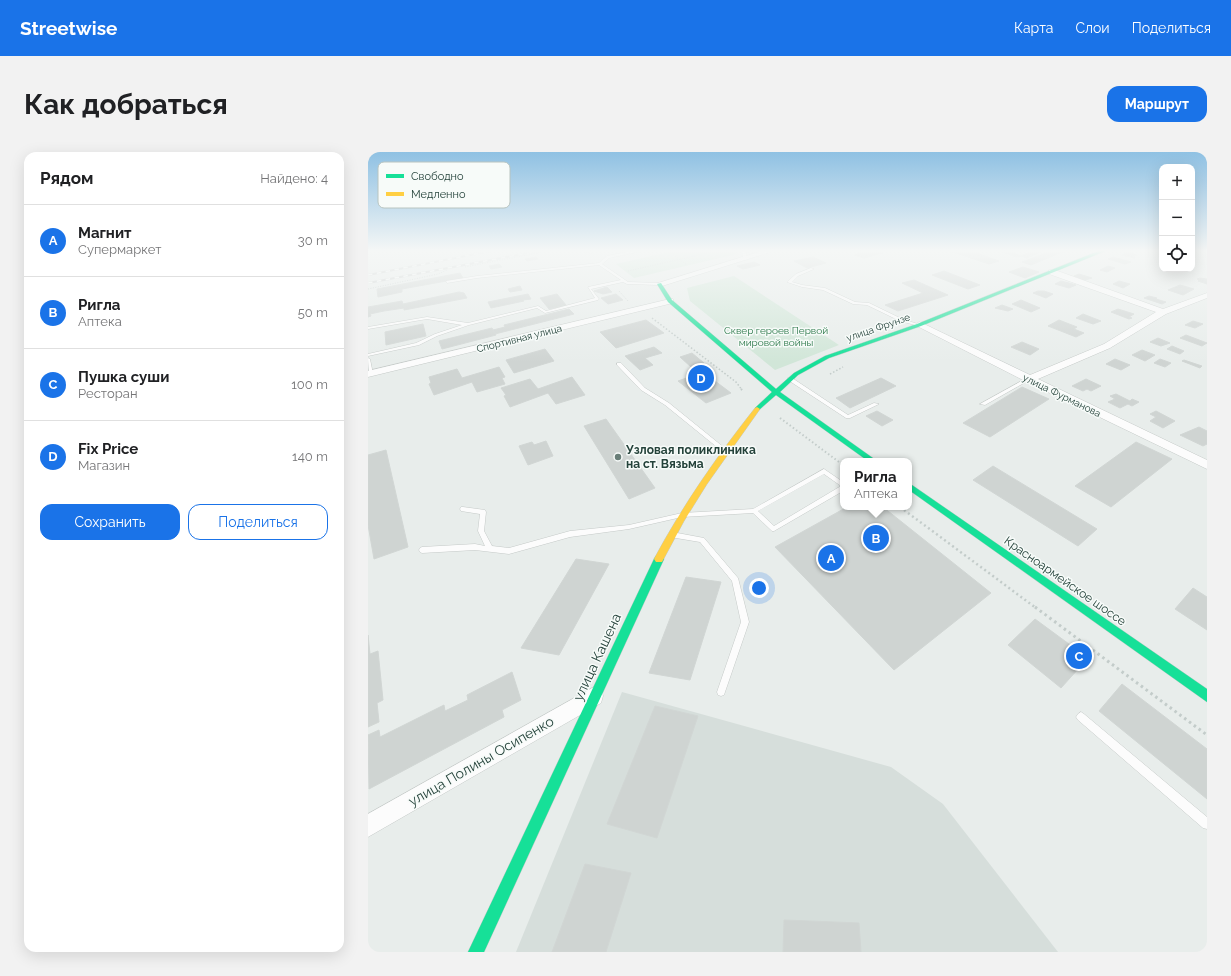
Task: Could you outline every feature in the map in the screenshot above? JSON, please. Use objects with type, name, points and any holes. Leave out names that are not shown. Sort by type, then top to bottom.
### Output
[{"type":"street","points":[[660,287],[670,301],[774,391],[869,458]]},
{"type":"street","name":"улица Фрунзе","points":[[774,391],[790,379],[827,357],[919,325],[1014,287]]},
{"type":"street","points":[[1095,287],[1163,312]]},
{"type":"street","points":[[1028,379],[1108,346],[1163,312],[1207,295]]},
{"type":"street","name":"Спортивная улица","points":[[369,374],[670,301]]},
{"type":"street","name":"улица Фурманова","points":[[919,325],[1207,465]]},
{"type":"street","name":"улица Кашена","points":[[476,952],[594,696],[682,515],[725,451],[761,404],[774,391]]},
{"type":"street","name":"Красноармейское шоссе","points":[[912,488],[1207,696]]},
{"type":"street","name":"улица Полины Осипенко","points":[[368,826],[594,696]]},
{"type":"lane","points":[[368,355],[417,344],[468,324],[538,307],[545,312],[597,299],[589,288],[592,287]]},
{"type":"lane","points":[[812,287],[824,289],[854,303],[868,304],[901,320],[919,325]]},
{"type":"lane","points":[[368,328],[427,318],[468,324]]},
{"type":"lane","points":[[368,359],[369,374]]},
{"type":"lane","points":[[619,364],[643,389],[667,404],[725,451]]},
{"type":"lane","points":[[790,379],[848,417],[876,404]]},
{"type":"lane","points":[[983,404],[1028,379]]},
{"type":"lane","points":[[422,550],[475,547],[509,551],[570,534],[629,527],[682,515],[754,511],[824,471],[840,484]]},
{"type":"lane","points":[[754,511],[774,529],[840,488]]},
{"type":"lane","points":[[463,508],[483,512],[481,531],[490,549]]},
{"type":"lane","points":[[672,535],[702,540],[735,580],[745,622],[721,692]]},
{"type":"lane","points":[[1081,717],[1207,824]]},
{"type":"path","points":[[649,316],[656,319],[680,341],[736,382],[743,391]]},
{"type":"path","points":[[780,418],[840,463]]},
{"type":"path","points":[[904,510],[1207,735]]},
{"type":"shaded area","points":[[622,692],[891,767],[943,804],[1058,952],[516,952]]},
{"type":"green space","name":"Сквер героев Первой мировой войны","points":[[751,287],[839,345],[775,370],[690,301],[687,288]]},
{"type":"building","points":[[386,287],[411,287],[402,289],[402,292],[378,297],[377,289]]},
{"type":"building","points":[[521,287],[522,290],[510,292],[508,289]]},
{"type":"building","points":[[607,287],[612,292],[603,294],[594,291]]},
{"type":"building","points":[[911,287],[931,287],[948,295],[898,311],[885,305],[923,293]]},
{"type":"building","points":[[1174,287],[1194,289],[1183,295],[1168,290]]},
{"type":"building","points":[[1038,291],[1053,294],[1046,298],[1033,293]]},
{"type":"building","points":[[459,292],[464,293],[467,298],[404,310],[404,308],[384,311],[370,314],[371,316],[368,317],[368,307],[402,301],[403,304]]},
{"type":"building","points":[[528,294],[531,299],[491,308],[488,302]]},
{"type":"building","points":[[557,294],[566,305],[549,309],[540,298]]},
{"type":"building","points":[[616,294],[623,300],[608,304],[601,298]]},
{"type":"building","points":[[1149,296],[1166,302],[1162,304],[1144,298]]},
{"type":"building","points":[[1021,300],[1040,308],[1031,312],[1012,304]]},
{"type":"building","points":[[1002,305],[1013,309],[1008,311],[995,308]]},
{"type":"building","points":[[569,309],[574,314],[495,334],[493,330],[505,327],[504,325]]},
{"type":"building","points":[[1118,309],[1134,314],[1129,317],[1132,318],[1129,319],[1111,312]]},
{"type":"building","points":[[1083,314],[1101,321],[1093,324],[1076,318]]},
{"type":"building","points":[[646,320],[664,333],[616,348],[600,332]]},
{"type":"building","points":[[1059,320],[1077,327],[1074,329],[1084,333],[1076,337],[1048,326]]},
{"type":"building","points":[[1193,321],[1203,324],[1195,328],[1185,325]]},
{"type":"building","points":[[423,324],[426,336],[386,345],[385,332]]},
{"type":"building","points":[[492,328],[496,335],[442,349],[439,341]]},
{"type":"building","points":[[1186,335],[1207,343],[1202,346],[1180,338]]},
{"type":"building","points":[[1158,338],[1170,343],[1161,346],[1150,342]]},
{"type":"building","points":[[1022,342],[1039,349],[1030,355],[1011,347]]},
{"type":"building","points":[[1172,346],[1184,351],[1180,354],[1167,349]]},
{"type":"building","points":[[654,347],[662,353],[645,358],[653,365],[640,370],[625,356]]},
{"type":"building","points":[[545,349],[554,361],[514,373],[506,360]]},
{"type":"building","points":[[1142,350],[1155,355],[1145,361],[1132,355]]},
{"type":"building","points":[[692,353],[704,363],[691,367],[680,357]]},
{"type":"building","points":[[1115,359],[1130,365],[1121,370],[1106,364]]},
{"type":"building","points":[[1160,359],[1171,363],[1165,367],[1154,363]]},
{"type":"building","points":[[1184,360],[1202,366],[1200,368],[1182,361]]},
{"type":"building","points":[[499,367],[505,377],[502,378],[505,384],[477,392],[472,382],[434,395],[429,384],[431,383],[429,377],[457,369],[462,378]]},
{"type":"building","points":[[703,372],[731,393],[706,403],[678,381]]},
{"type":"building","points":[[572,377],[585,395],[556,404],[548,393],[510,407],[504,396],[506,395],[501,388],[530,379],[538,389]]},
{"type":"building","points":[[881,378],[896,386],[850,408],[836,398]]},
{"type":"building","points":[[1086,379],[1101,386],[1091,391],[1087,389],[1083,391],[1072,386]]},
{"type":"building","points":[[1022,387],[1049,399],[990,437],[963,423]]},
{"type":"building","points":[[1116,394],[1130,401],[1132,399],[1139,402],[1132,406],[1128,404],[1120,408],[1108,402],[1115,399],[1110,396]]},
{"type":"building","points":[[877,411],[893,420],[882,426],[866,416]]},
{"type":"building","points":[[1156,411],[1175,421],[1163,428],[1150,421],[1156,417],[1150,414]]},
{"type":"building","name":"Узловая поликлиника на ст. Вязьма","points":[[606,419],[655,488],[629,499],[584,426]]},
{"type":"building","points":[[1199,427],[1207,431],[1207,444],[1203,446],[1180,435]]},
{"type":"building","points":[[546,441],[553,456],[528,465],[519,446],[532,442],[534,445]]},
{"type":"building","points":[[1136,442],[1172,459],[1111,507],[1075,486]]},
{"type":"building","points":[[386,450],[408,547],[374,559],[368,525],[368,455]]},
{"type":"building","points":[[993,466],[1097,529],[1078,546],[973,480]]},
{"type":"building","points":[[842,510],[887,510],[991,593],[894,670],[775,547]]},
{"type":"building","points":[[576,559],[609,564],[559,655],[521,648]]},
{"type":"building","points":[[686,577],[721,582],[690,680],[649,673]]},
{"type":"building","points":[[1193,588],[1207,597],[1207,630],[1175,609]]},
{"type":"building","points":[[1035,619],[1088,658],[1061,688],[1008,645]]},
{"type":"building","points":[[368,635],[370,654],[378,651],[383,700],[377,703],[379,722],[368,727]]},
{"type":"building","points":[[512,672],[521,700],[502,710],[504,717],[369,789],[368,735],[379,730],[380,737],[444,705],[445,711],[468,700],[467,695]]},
{"type":"building","points":[[1122,684],[1207,749],[1207,799],[1099,711]]},
{"type":"building","points":[[655,706],[698,716],[657,838],[607,824]]},
{"type":"building","points":[[585,864],[631,873],[606,952],[552,952]]},
{"type":"building","points":[[784,920],[859,923],[861,952],[783,952]]},
{"type":"traffic: fast","points":[[661,287],[670,301],[774,391],[869,458]]},
{"type":"traffic: fast","points":[[757,409],[796,374],[827,357],[919,325],[1013,287]]},
{"type":"traffic: fast","points":[[912,488],[1207,696]]},
{"type":"traffic: fast","points":[[476,952],[659,559]]},
{"type":"traffic: slow","points":[[659,559],[692,500],[757,409]]},
{"type":"place","name":"Fix Price","points":[[701,378]]},
{"type":"place","name":"Узловая поликлиника на ст. Вязьма","points":[[618,457]]},
{"type":"place","name":"Ригла","points":[[876,538]]},
{"type":"place","name":"Магнит","points":[[831,558]]},
{"type":"place","name":"Пушка суши","points":[[1079,656]]}]
